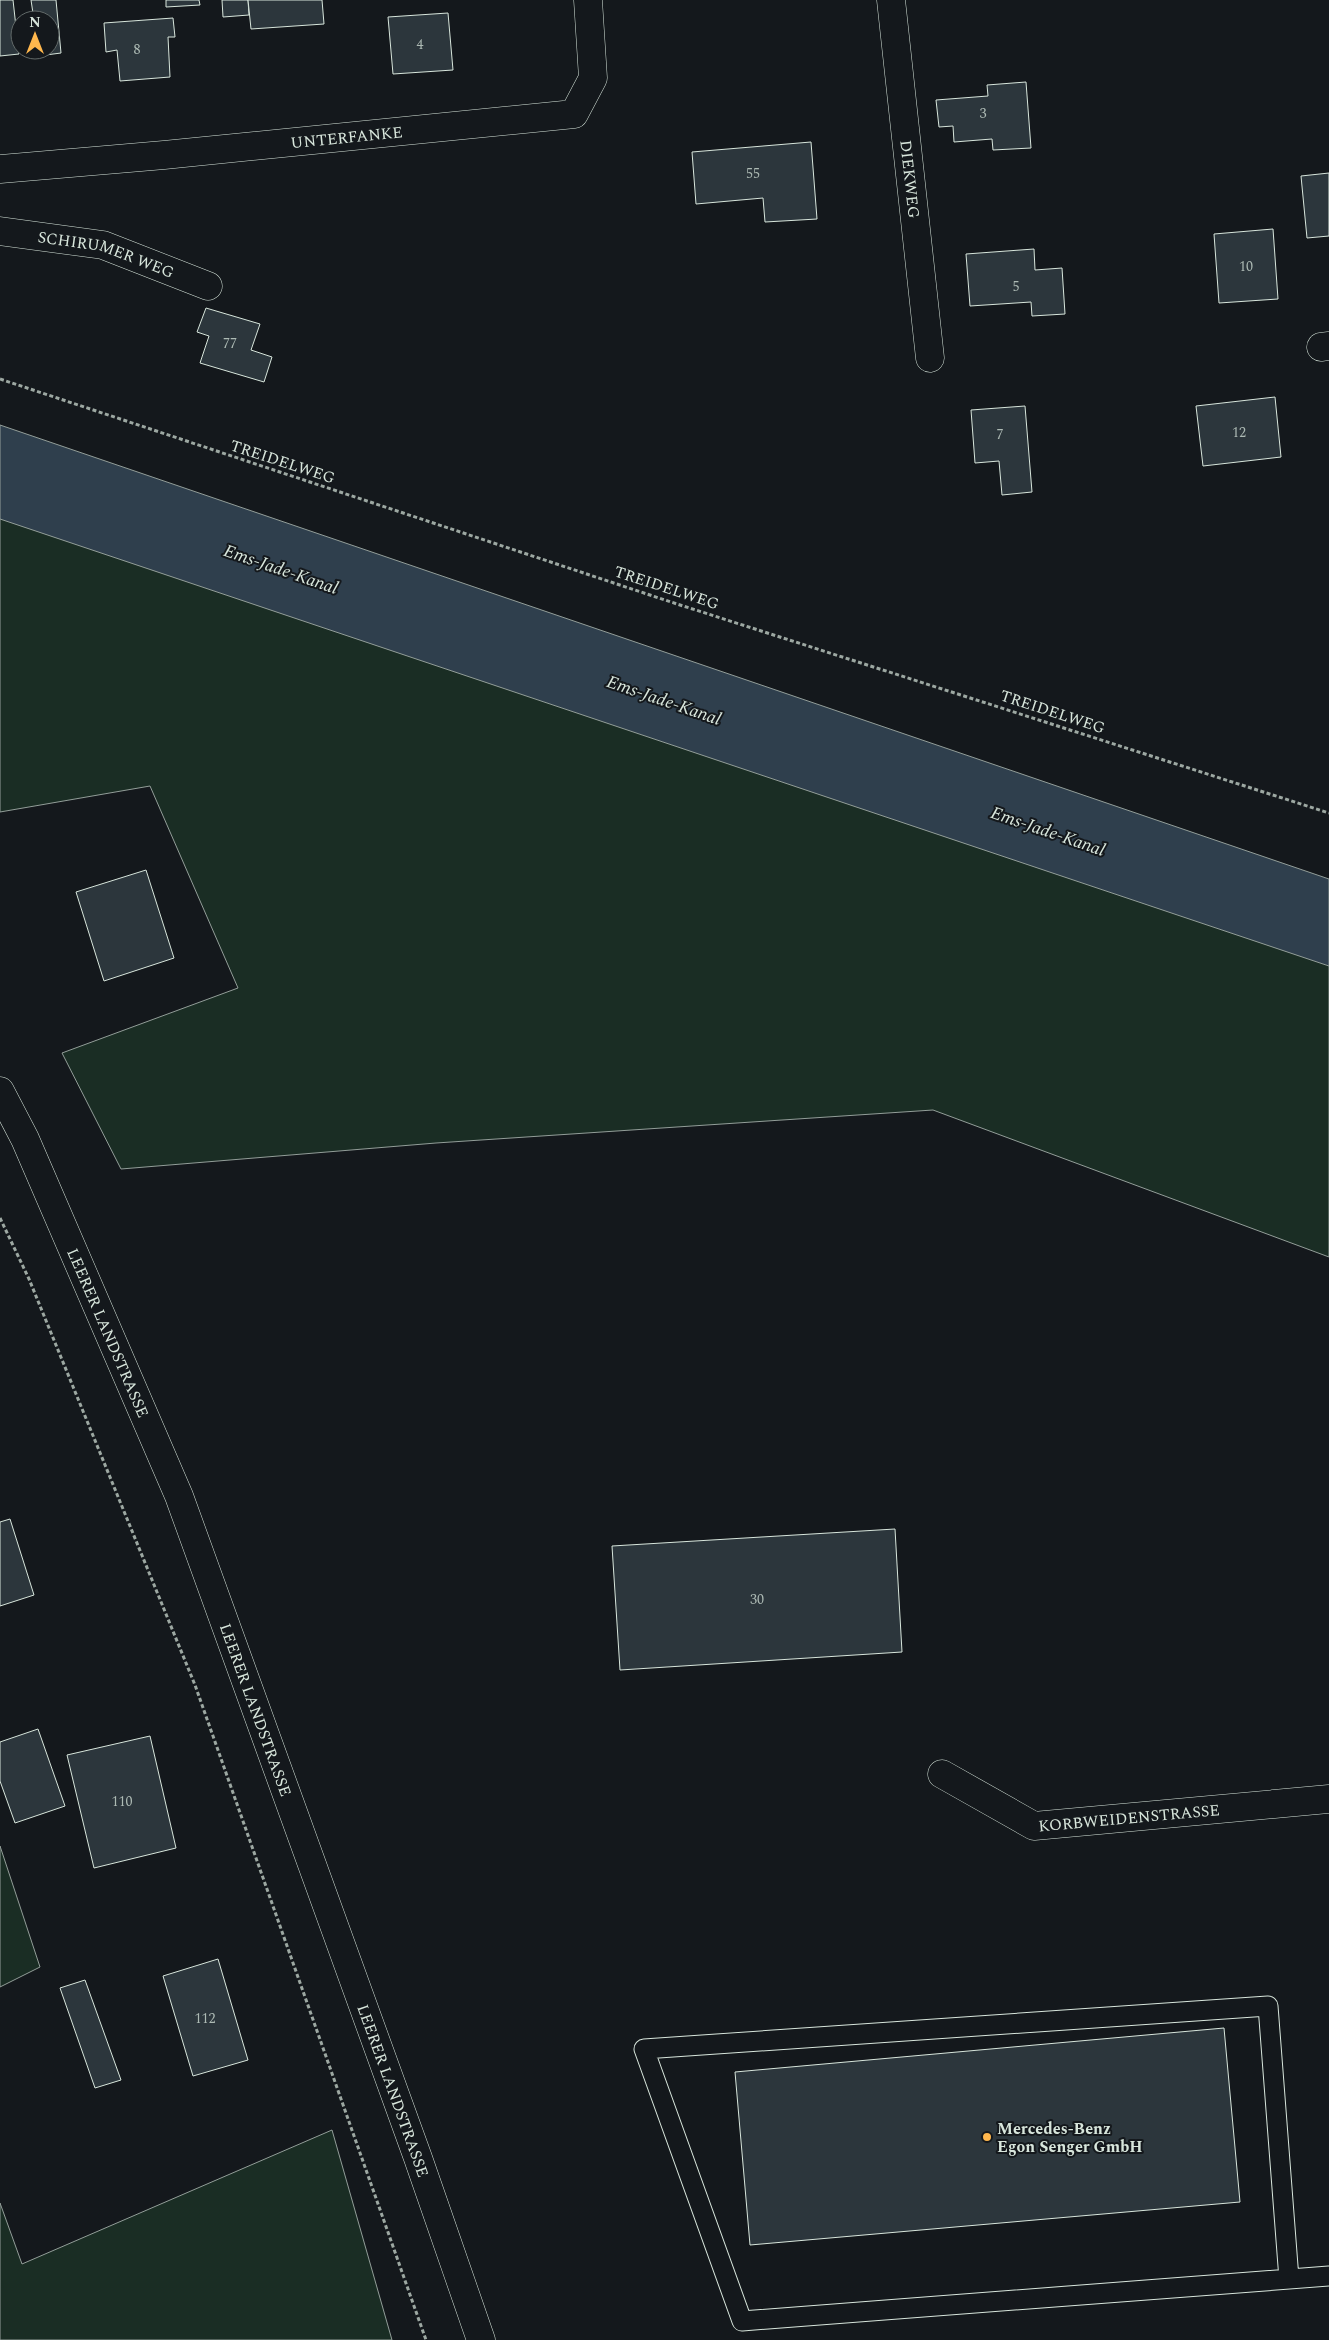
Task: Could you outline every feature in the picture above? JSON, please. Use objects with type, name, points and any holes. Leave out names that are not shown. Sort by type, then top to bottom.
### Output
[{"type":"street","name":"UNTERFANKE","points":[[0,169],[164,155],[574,114],[593,78],[588,0]]},
{"type":"street","name":"DIEKWEG","points":[[891,0],[930,358]]},
{"type":"street","name":"SCHIRUMER WEG","points":[[0,231],[103,245],[208,286]]},
{"type":"street","name":"LEERER LANDSTRASSE","points":[[0,1091],[25,1139],[179,1496],[418,2158],[481,2340]]},
{"type":"street","name":"KORBWEIDENSTRASSE","points":[[942,1774],[1034,1826],[1329,1799]]},
{"type":"lane","points":[[1289,2279],[1268,2006],[644,2049],[742,2321],[1329,2276]]},
{"type":"path","name":"TREIDELWEG","points":[[0,379],[677,604],[1329,813]]},
{"type":"path","points":[[0,1218],[30,1279],[196,1685],[426,2340]]},
{"type":"green space","points":[[0,518],[1329,964],[1329,1257],[933,1110],[436,1143],[121,1169],[62,1053],[238,988],[150,786],[0,812]]},
{"type":"green space","points":[[0,1846],[40,1967],[0,1987]]},
{"type":"green space","points":[[332,2130],[392,2340],[0,2340],[0,2203],[22,2264]]},
{"type":"water","name":"Ems-Jade-Kanal","points":[[0,425],[1329,879],[1329,966],[0,519]]},
{"type":"building","points":[[0,0],[13,0],[14,10],[10,10],[10,55],[0,56]]},
{"type":"building","points":[[31,0],[56,0],[57,10],[32,10]]},
{"type":"building","points":[[166,0],[199,0],[200,5],[166,7]]},
{"type":"building","points":[[222,0],[248,0],[249,15],[223,17]]},
{"type":"building","points":[[248,0],[322,0],[324,24],[251,29]]},
{"type":"building","points":[[448,13],[453,70],[393,74],[388,17]]},
{"type":"building","points":[[173,18],[175,37],[168,37],[170,77],[120,81],[117,50],[106,52],[104,23]]},
{"type":"building","points":[[1026,82],[1031,148],[993,150],[992,139],[954,142],[953,126],[939,127],[936,100],[988,96],[987,85]]},
{"type":"building","points":[[811,142],[817,219],[765,222],[763,198],[696,204],[692,152]]},
{"type":"building","points":[[1329,173],[1329,236],[1307,238],[1301,176]]},
{"type":"building","points":[[1273,229],[1278,299],[1219,303],[1214,234]]},
{"type":"building","points":[[1034,249],[1035,270],[1062,268],[1065,314],[1032,316],[1031,302],[970,306],[966,254]]},
{"type":"building","points":[[206,308],[260,324],[251,350],[272,357],[264,382],[200,363],[209,336],[197,332]]},
{"type":"building","points":[[1275,397],[1281,457],[1203,466],[1196,406]]},
{"type":"building","points":[[1025,406],[1032,492],[1002,495],[999,461],[975,463],[971,410]]},
{"type":"building","points":[[146,870],[174,958],[104,981],[76,892]]},
{"type":"building","points":[[10,1519],[34,1595],[0,1606],[0,1522]]},
{"type":"building","points":[[895,1529],[902,1652],[620,1670],[612,1546]]},
{"type":"building","points":[[38,1729],[65,1806],[15,1823],[0,1781],[0,1742]]},
{"type":"building","points":[[150,1736],[176,1848],[94,1868],[67,1755]]},
{"type":"building","points":[[218,1959],[248,2060],[193,2076],[163,1976]]},
{"type":"building","points":[[85,1980],[121,2080],[95,2088],[60,1988]]},
{"type":"building","name":"Mercedes-Benz Egon Senger GmbH","points":[[1224,2028],[1240,2202],[750,2245],[735,2072]]},
{"type":"place","name":"Mercedes-Benz Egon Senger GmbH","points":[[987,2137]]}]
